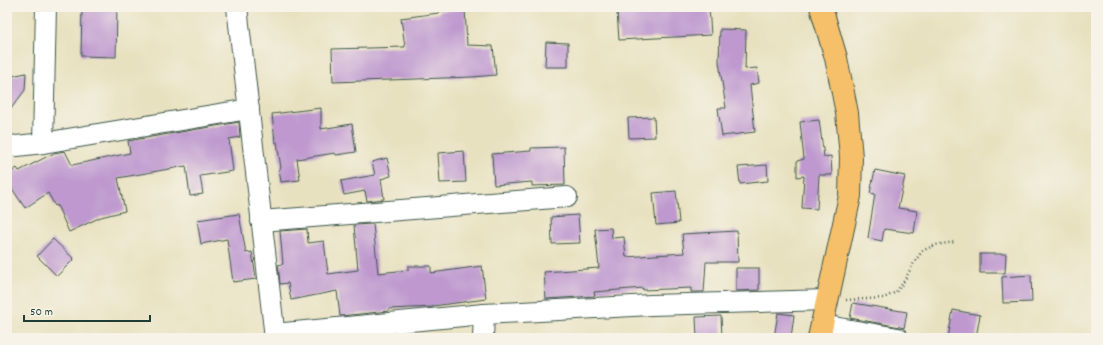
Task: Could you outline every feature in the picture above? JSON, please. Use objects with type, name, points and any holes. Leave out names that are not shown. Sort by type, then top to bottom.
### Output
[{"type":"main road","points":[[821,7],[836,58],[848,114],[850,157],[850,196],[821,331]]},
{"type":"street","points":[[43,143],[46,7]]},
{"type":"street","points":[[237,7],[275,336],[484,314],[651,304],[828,300]]},
{"type":"street","points":[[7,145],[17,146],[43,143],[249,109]]},
{"type":"street","points":[[261,221],[567,197]]},
{"type":"street","points":[[483,338],[484,314]]},
{"type":"street","points":[[821,331],[898,338]]},
{"type":"path","points":[[828,300],[884,298],[896,292],[922,251],[935,245],[955,242]]},
{"type":"building","points":[[82,7],[117,7],[116,57],[81,56]]},
{"type":"building","points":[[709,7],[711,35],[619,40],[617,11]]},
{"type":"building","points":[[465,9],[467,45],[493,46],[496,75],[333,82],[332,49],[405,47],[401,18],[439,13],[439,11]]},
{"type":"building","points":[[720,29],[746,30],[745,69],[757,68],[759,83],[750,85],[755,132],[722,136],[718,108],[726,108],[719,62]]},
{"type":"building","points":[[546,42],[568,43],[568,67],[545,67]]},
{"type":"building","points":[[26,73],[25,90],[7,114],[7,77]]},
{"type":"building","points":[[321,108],[321,129],[352,124],[356,152],[336,155],[335,153],[297,159],[300,180],[281,182],[279,169],[281,168],[277,142],[275,142],[272,114]]},
{"type":"building","points":[[654,117],[655,137],[629,138],[628,118]]},
{"type":"building","points":[[819,120],[824,157],[831,156],[832,175],[819,175],[817,209],[802,208],[804,176],[797,177],[797,161],[804,159],[800,122]]},
{"type":"building","points":[[239,122],[240,137],[229,139],[233,171],[200,176],[203,194],[190,196],[186,166],[118,178],[125,211],[101,217],[69,232],[57,205],[55,206],[48,193],[25,208],[7,181],[7,174],[17,168],[19,171],[54,153],[65,151],[72,165],[130,153],[128,141]]},
{"type":"building","points":[[564,147],[565,185],[532,186],[532,182],[494,185],[492,154],[531,151],[531,148]]},
{"type":"building","points":[[464,151],[466,182],[440,183],[438,153]]},
{"type":"building","points":[[387,158],[391,176],[381,179],[384,199],[367,201],[365,191],[344,195],[341,181],[375,175],[372,162]]},
{"type":"building","points":[[767,165],[768,181],[740,184],[738,167]]},
{"type":"building","points":[[875,170],[905,176],[898,208],[917,211],[914,233],[884,229],[882,241],[868,238],[875,194],[870,193]]},
{"type":"building","points":[[676,191],[679,223],[656,225],[653,193]]},
{"type":"building","points":[[239,214],[246,253],[252,252],[256,279],[233,282],[227,239],[201,244],[197,220]]},
{"type":"building","points":[[578,215],[580,243],[552,244],[551,217]]},
{"type":"building","points":[[373,224],[378,273],[408,270],[408,266],[431,266],[431,273],[482,266],[486,299],[433,307],[389,309],[389,311],[340,316],[337,291],[291,300],[288,283],[280,284],[278,265],[283,264],[280,231],[307,229],[308,243],[324,241],[328,274],[358,270],[354,225]]},
{"type":"building","points":[[611,228],[612,238],[624,237],[626,257],[684,253],[682,234],[737,231],[738,262],[706,262],[704,292],[691,292],[691,288],[643,290],[643,288],[594,292],[595,296],[546,299],[544,272],[599,268],[595,229]]},
{"type":"building","points":[[53,239],[74,259],[57,276],[37,256]]},
{"type":"building","points":[[980,254],[1006,254],[1005,273],[980,273]]},
{"type":"building","points":[[736,268],[759,268],[759,290],[736,291]]},
{"type":"building","points":[[1031,275],[1032,302],[1003,303],[1002,277]]},
{"type":"building","points":[[853,303],[907,312],[904,328],[850,318]]},
{"type":"building","points":[[953,310],[980,315],[976,338],[948,338]]},
{"type":"building","points":[[778,313],[794,315],[791,338],[774,338]]},
{"type":"building","points":[[721,316],[722,338],[697,338],[696,317]]}]
